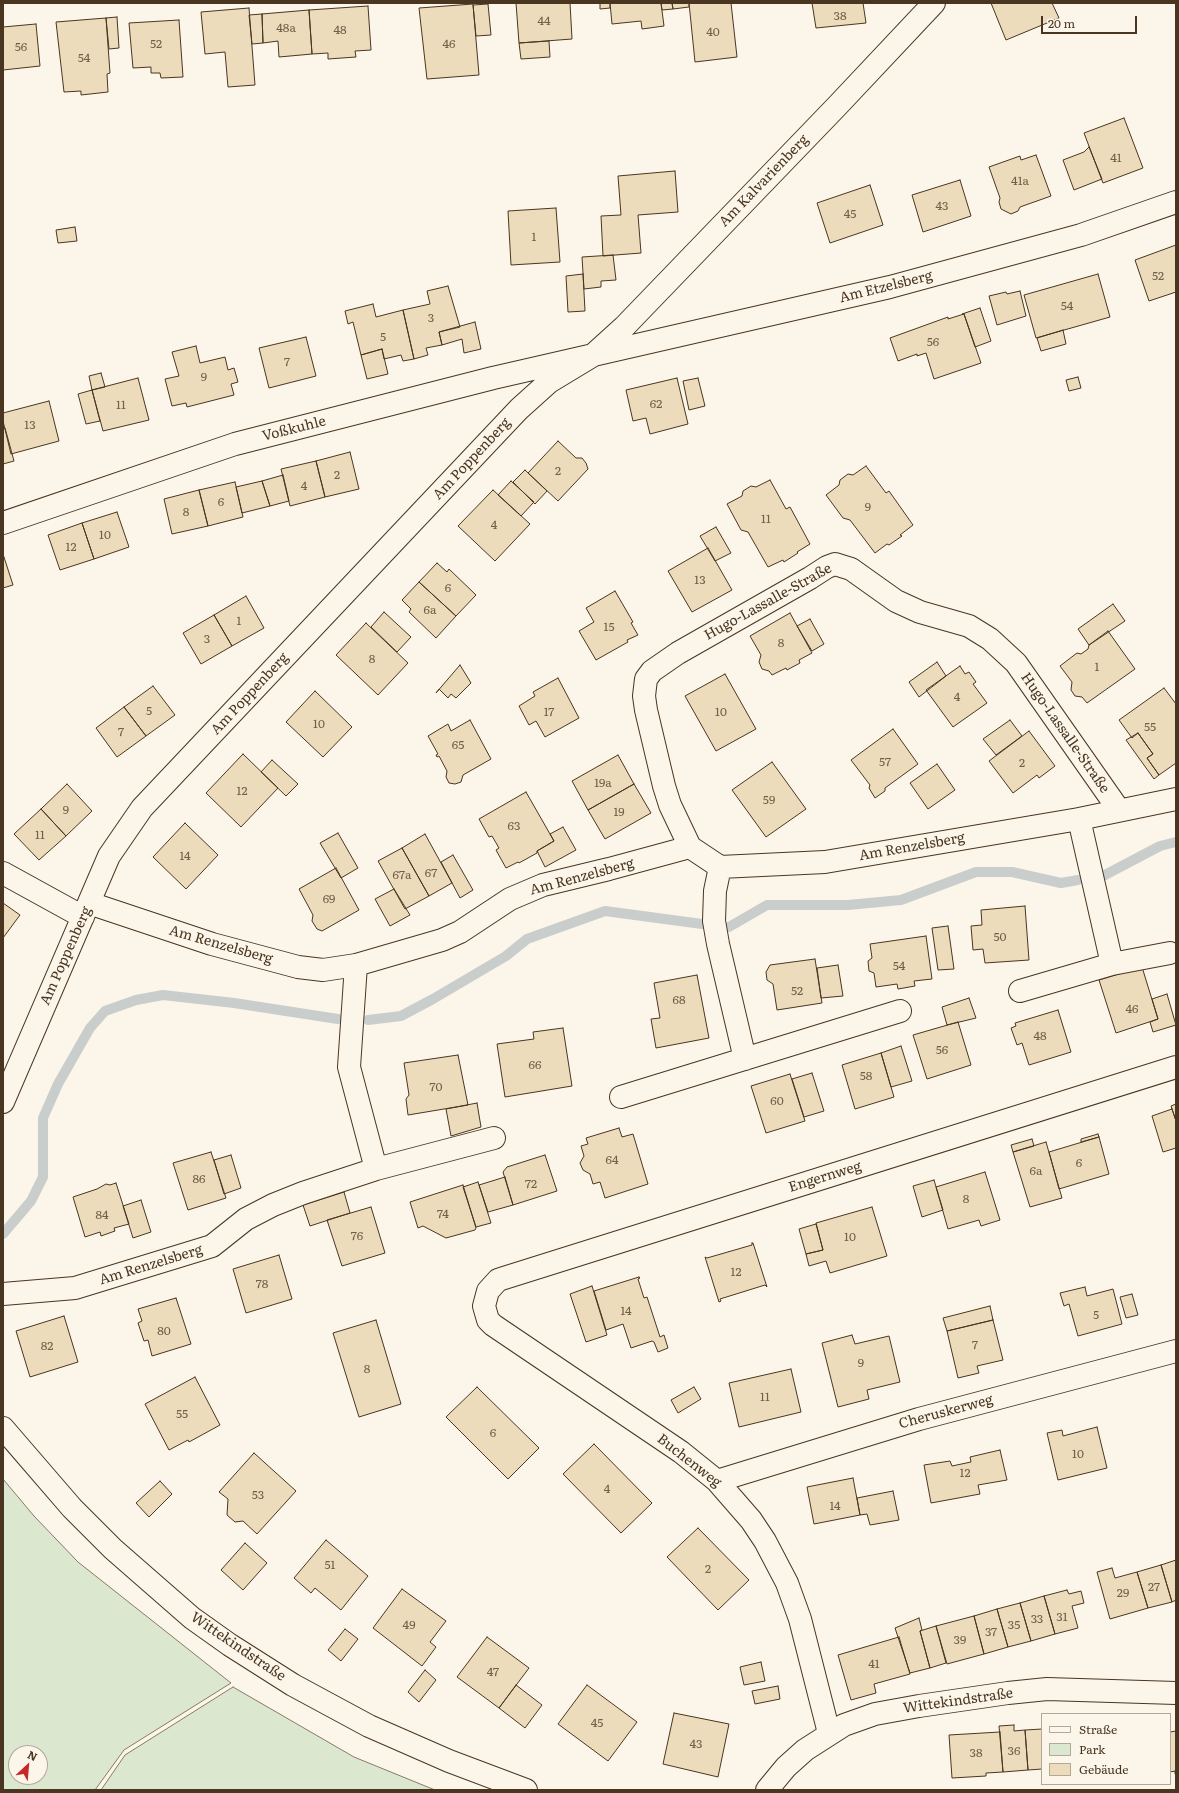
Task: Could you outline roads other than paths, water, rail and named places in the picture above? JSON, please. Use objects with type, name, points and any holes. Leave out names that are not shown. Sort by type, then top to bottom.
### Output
[{"type":"street","name":"Am Kalvarienberg","points":[[592,356],[624,327],[934,3]]},
{"type":"street","name":"Am Etzelsberg","points":[[592,356],[890,287],[1081,235],[1176,202]]},
{"type":"street","name":"Voßkuhle","points":[[3,523],[235,444],[493,378],[592,356]]},
{"type":"street","name":"Am Poppenberg","points":[[3,1102],[109,856],[142,808],[519,409],[549,382],[592,356]]},
{"type":"street","name":"Hugo-Lassalle-Straße","points":[[690,847],[670,805],[664,786],[646,710],[644,696],[646,679],[652,671],[678,653],[835,564],[851,569],[896,601],[920,612],[969,626],[990,639],[1016,663],[1119,810]]},
{"type":"street","name":"Am Renzelsberg","points":[[720,868],[825,862],[1078,819],[1176,799]]},
{"type":"street","points":[[1078,819],[1112,964]]},
{"type":"street","name":"Am Renzelsberg","points":[[3,873],[86,910],[298,967],[324,970],[356,966],[442,940],[460,932],[510,899],[544,885],[690,847]]},
{"type":"street","points":[[690,847],[720,868],[715,891],[714,921],[745,1059]]},
{"type":"street","points":[[1020,991],[1112,964],[1170,953]]},
{"type":"street","points":[[356,966],[349,1067],[376,1168]]},
{"type":"street","points":[[621,1097],[900,1011]]},
{"type":"street","name":"Engernweg","points":[[484,1300],[492,1286],[504,1278],[1176,1067]]},
{"type":"street","name":"Am Renzelsberg","points":[[3,1294],[75,1288],[212,1246],[246,1219],[273,1205],[303,1193],[376,1168],[494,1138]]},
{"type":"street","name":"Buchenweg","points":[[484,1300],[488,1320],[500,1331],[654,1433],[717,1481],[751,1520],[787,1584],[800,1619],[829,1733]]},
{"type":"street","name":"Cheruskerweg","points":[[717,1481],[919,1418],[1176,1351]]},
{"type":"street","name":"Wittekindstraße","points":[[3,1428],[72,1508],[113,1549],[192,1618],[230,1645],[293,1685],[369,1726],[449,1761],[526,1790]]},
{"type":"street","name":"Wittekindstraße","points":[[767,1790],[777,1776],[795,1757],[829,1733],[844,1725],[875,1714],[1008,1693],[1047,1689],[1176,1693]]},
{"type":"waterway","points":[[1103,876],[1160,846],[1176,842]]},
{"type":"waterway","points":[[729,927],[767,905],[848,905],[901,900],[976,872],[1012,872],[1061,883],[1078,880]]},
{"type":"waterway","points":[[368,1020],[401,1016],[506,956],[527,939],[605,911],[702,924]]},
{"type":"waterway","points":[[3,1234],[31,1201],[43,1177],[43,1118],[58,1084],[90,1028],[105,1011],[136,1000],[163,995],[234,1003],[338,1019]]}]
